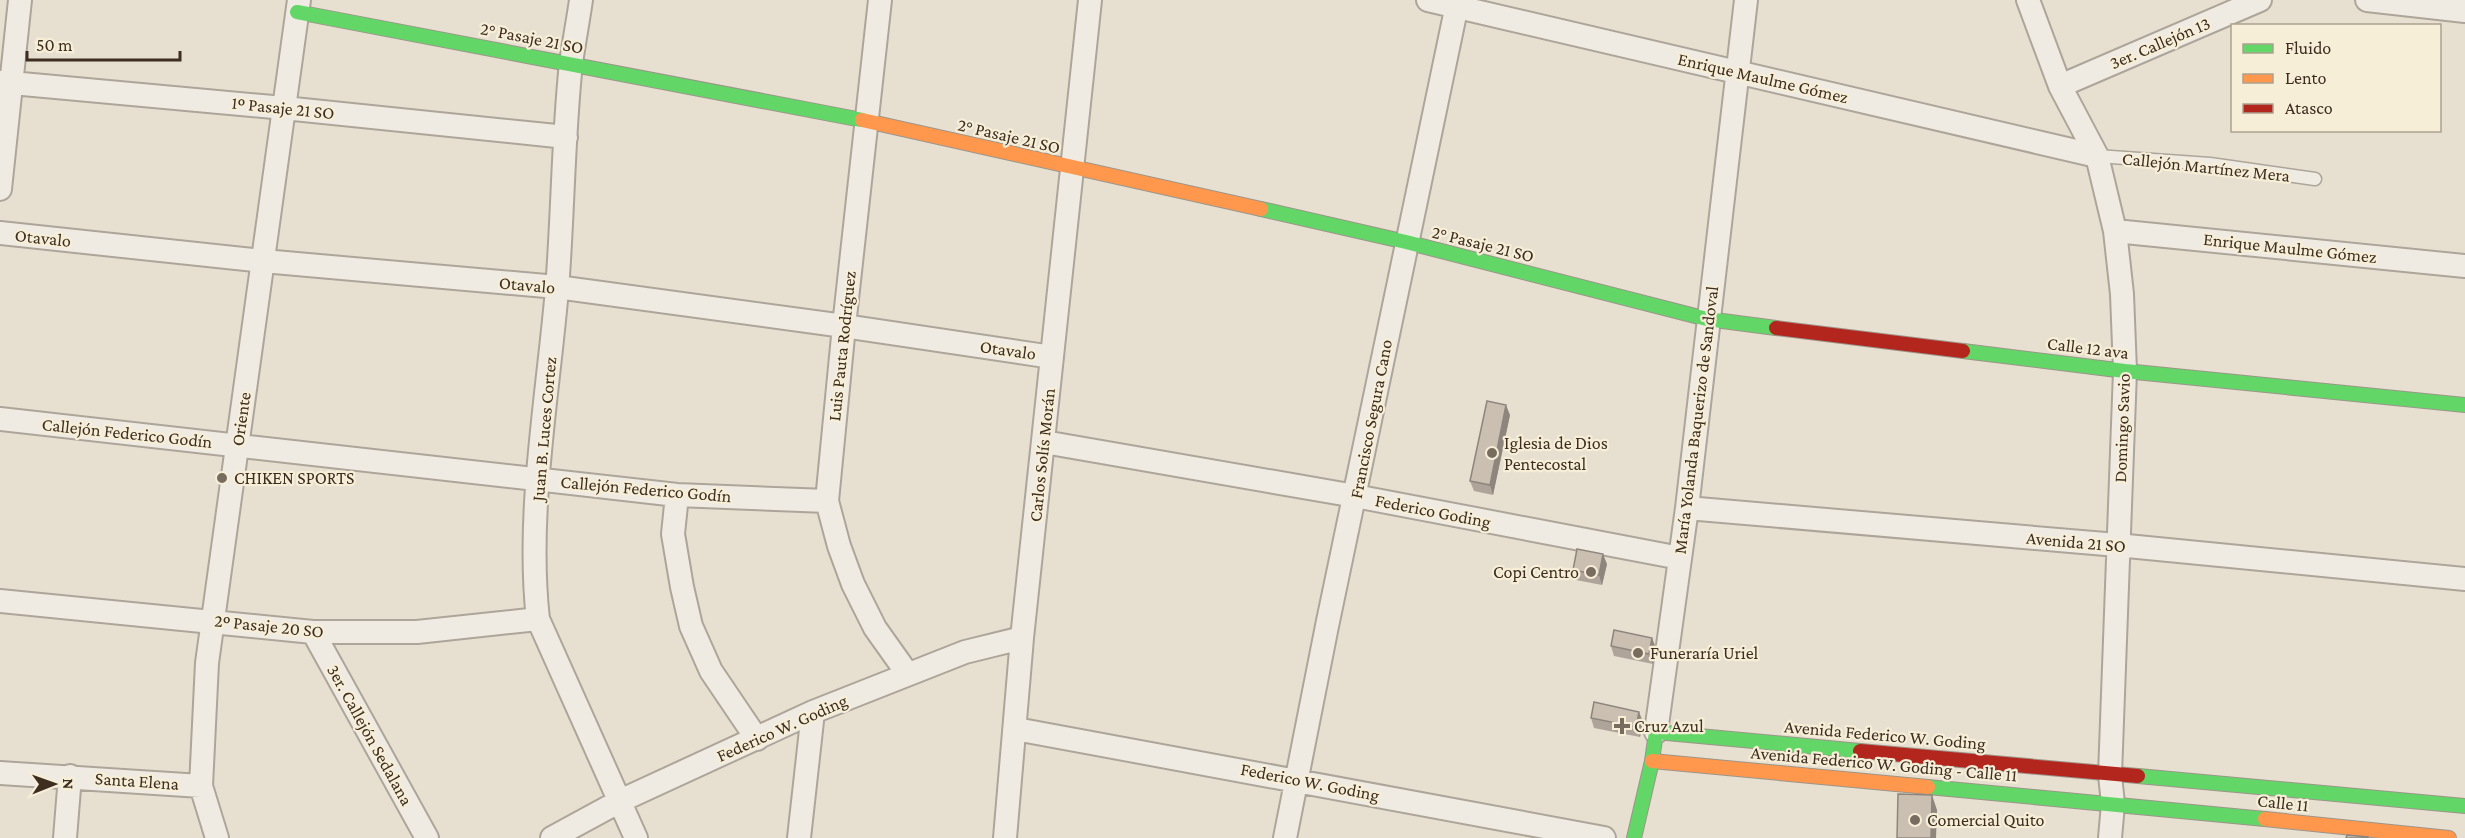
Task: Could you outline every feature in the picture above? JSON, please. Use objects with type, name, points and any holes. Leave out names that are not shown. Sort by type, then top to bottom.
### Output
[{"type":"street","points":[[0,189],[6,83],[20,0]]},
{"type":"street","name":"Juan B. Luces Cortez","points":[[581,0],[571,63],[557,287],[534,551],[535,592],[538,619],[636,838]]},
{"type":"street","name":"Luis Pauta Rodríguez","points":[[880,0],[843,326],[827,501],[838,546],[853,584],[876,628],[907,673]]},
{"type":"street","name":"Carlos Solís Morán","points":[[1005,838],[1022,638],[1090,0]]},
{"type":"street","name":"Enrique Maulme Gómez","points":[[1428,0],[1457,3],[1737,72],[2097,156]]},
{"type":"street","name":"María Yolanda Baquerizo de Sandoval","points":[[1634,838],[1652,761],[1687,508],[1707,320],[1746,0]]},
{"type":"street","name":"Domingo Savio","points":[[2028,0],[2060,86],[2097,156],[2115,231],[2122,294],[2125,371],[2117,546],[2110,775],[2113,804],[2110,838]]},
{"type":"street","name":"3er. Callejón 13","points":[[2060,86],[2260,0]]},
{"type":"street","points":[[2367,0],[2465,11]]},
{"type":"street","name":"Francisco Segura Cano","points":[[1285,838],[1457,3]]},
{"type":"street","name":"2° Pasaje 21 SO","points":[[298,6],[867,121],[1406,243],[1707,320]]},
{"type":"street","name":"Oriente","points":[[217,838],[201,786],[207,663],[298,6]]},
{"type":"street","name":"1º Pasaje 21 SO","points":[[6,83],[566,137]]},
{"type":"street","name":"Enrique Maulme Gómez","points":[[2115,231],[2465,266]]},
{"type":"street","name":"Otavalo","points":[[0,233],[263,261],[557,287],[1052,357]]},
{"type":"street","name":"Calle 12 ava","points":[[1707,320],[2125,371],[2465,405]]},
{"type":"street","name":"Callejón Federico Godín","points":[[0,419],[677,495],[827,501]]},
{"type":"street","name":"Federico Goding","points":[[1044,442],[1355,496],[1680,558]]},
{"type":"street","points":[[677,495],[674,534],[681,587],[691,626],[711,671],[757,739]]},
{"type":"street","name":"Avenida 21 SO","points":[[1687,508],[2465,579]]},
{"type":"street","name":"2º Pasaje 20 SO","points":[[0,601],[313,632],[417,632],[538,619]]},
{"type":"street","name":"3er. Callejón Sedalana","points":[[313,632],[427,838]]},
{"type":"street","name":"Federico W. Goding","points":[[552,838],[620,801],[813,712],[965,652],[1022,638]]},
{"type":"street","points":[[799,838],[813,712]]},
{"type":"street","name":"Federico W. Goding","points":[[1016,729],[1296,779],[1604,838]]},
{"type":"street","name":"Avenida Federico W. Goding","points":[[1656,732],[2110,775]]},
{"type":"street","name":"Avenida Federico W. Goding - Calle 11","points":[[1652,761],[2113,804]]},
{"type":"street","name":"Santa Elena","points":[[0,773],[201,786]]},
{"type":"street","points":[[2110,775],[2465,806]]},
{"type":"street","points":[[65,838],[70,776]]},
{"type":"street","name":"Calle 11","points":[[2113,804],[2449,838]]},
{"type":"lane","name":"Callejón Martínez Mera","points":[[2097,156],[2210,164],[2315,179]]},
{"type":"building","name":"Iglesia de Dios Pentecostal","points":[[1487,401],[1506,405],[1490,485],[1470,481]]},
{"type":"building","points":[[1577,549],[1603,554],[1599,575],[1573,570]]},
{"type":"building","points":[[1614,630],[1652,638],[1649,654],[1611,646]]},
{"type":"building","points":[[1594,702],[1639,712],[1636,727],[1591,718]]},
{"type":"building","points":[[1898,794],[1932,795],[1931,838],[1897,838]]},
{"type":"building","points":[[2347,835],[2368,837],[2368,838],[2346,838]]},
{"type":"traffic: fast","points":[[297,12],[862,120]]},
{"type":"traffic: fast","points":[[1261,209],[1406,242],[1707,319],[1776,328]]},
{"type":"traffic: fast","points":[[1963,351],[2125,371],[2465,405]]},
{"type":"traffic: fast","points":[[1634,838],[1652,761],[1656,732],[1860,751]]},
{"type":"traffic: fast","points":[[2138,776],[2465,806]]},
{"type":"traffic: fast","points":[[1928,787],[2265,819]]},
{"type":"traffic: slow","points":[[862,120],[1261,209]]},
{"type":"traffic: slow","points":[[1652,761],[1928,787]]},
{"type":"traffic: slow","points":[[2265,819],[2449,838]]},
{"type":"traffic: jam","points":[[1776,328],[1963,351]]},
{"type":"traffic: jam","points":[[1860,751],[2138,776]]},
{"type":"place","name":"Iglesia de Dios Pentecostal","points":[[1492,453]]},
{"type":"place","name":"CHIKEN SPORTS","points":[[222,478]]},
{"type":"place","name":"Copi Centro","points":[[1591,572]]},
{"type":"place","name":"Funeraría Uriel","points":[[1638,653]]},
{"type":"place","name":"Cruz Azul","points":[[1622,726]]},
{"type":"place","name":"Comercial Quito","points":[[1915,820]]}]
